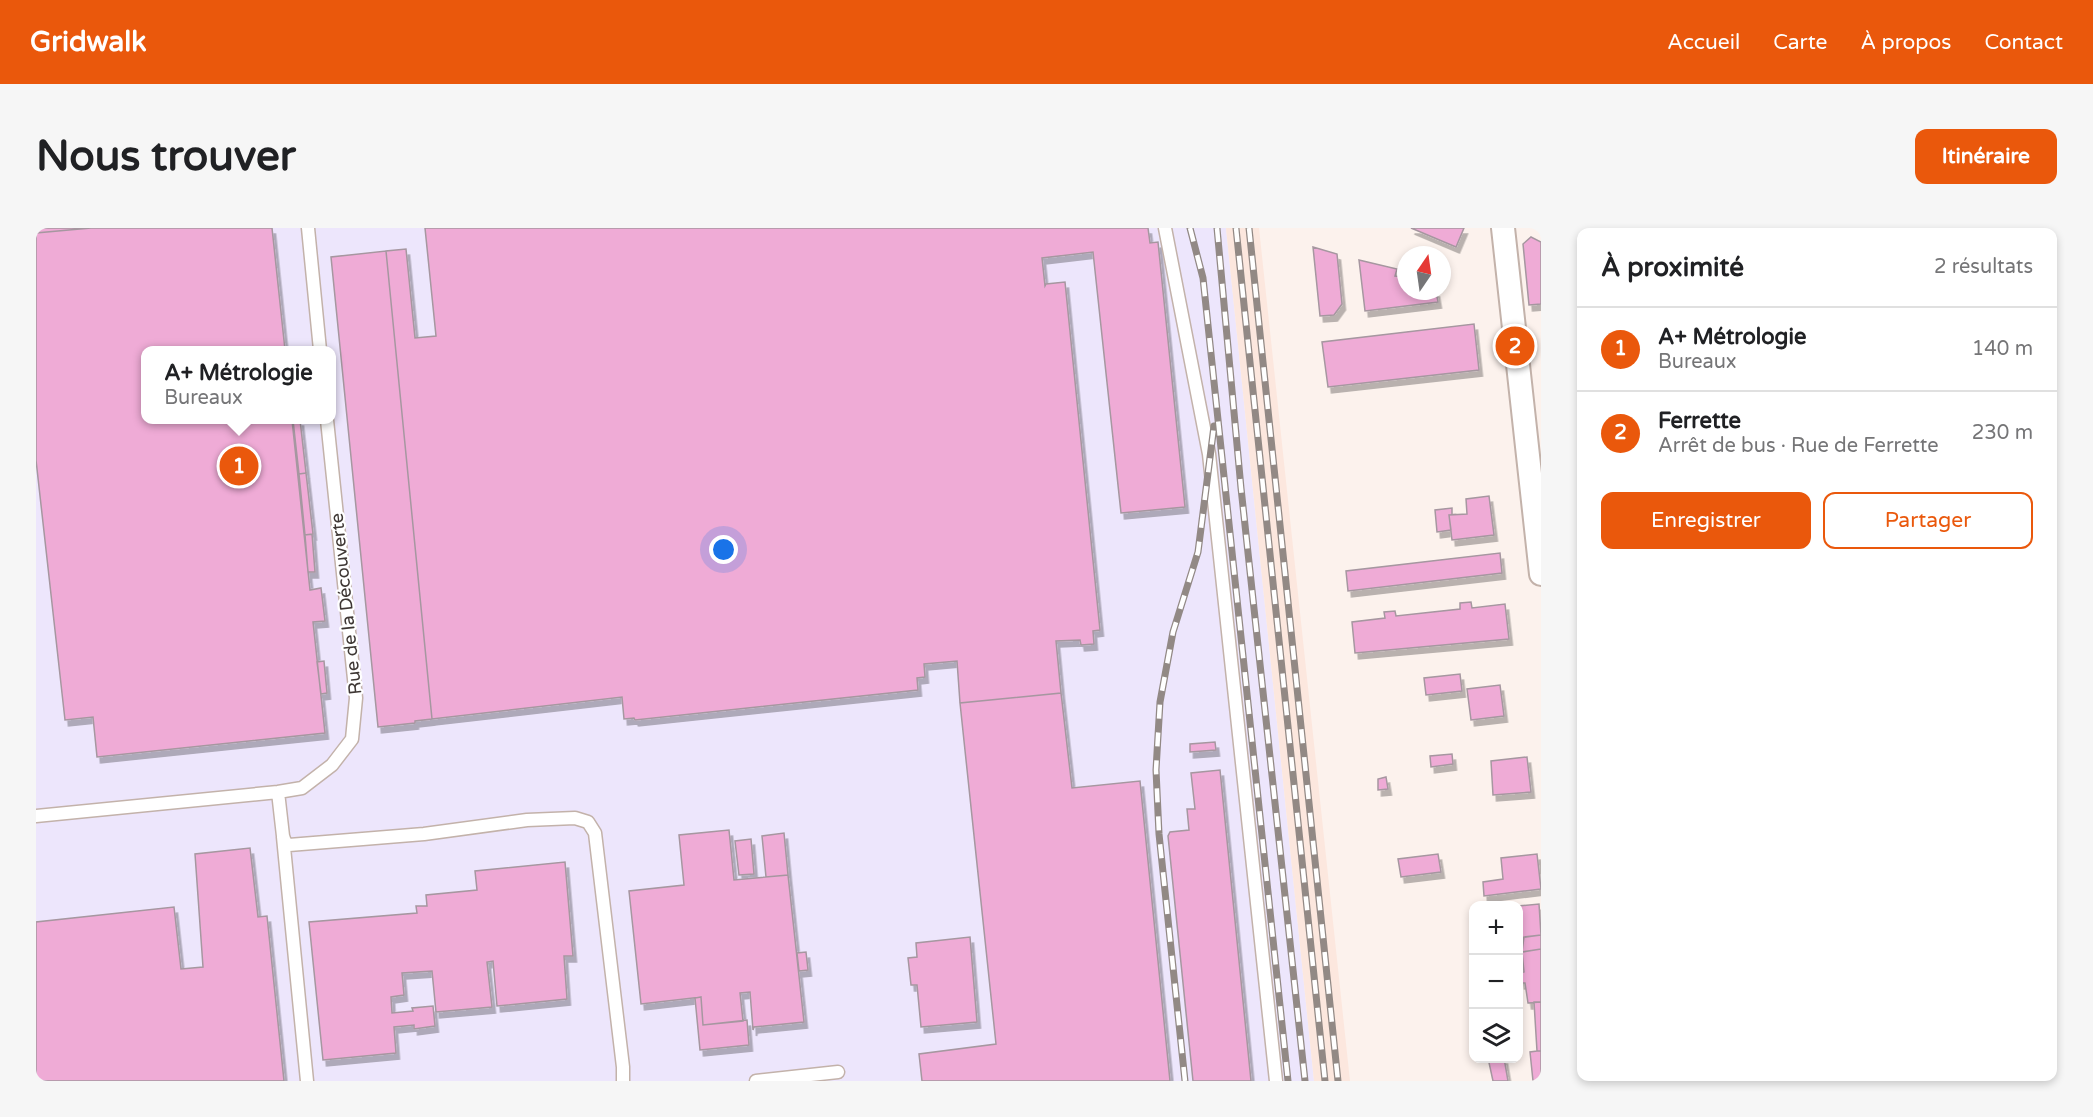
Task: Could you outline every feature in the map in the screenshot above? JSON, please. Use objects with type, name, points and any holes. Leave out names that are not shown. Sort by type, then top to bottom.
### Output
[{"type":"street","points":[[1503,228],[1541,574]]},
{"type":"lane","points":[[308,228],[320,346]]},
{"type":"lane","points":[[1165,228],[1209,454],[1276,1081]]},
{"type":"lane","name":"Rue de la Découverte","points":[[36,816],[303,788],[332,765],[351,739],[356,698],[327,424]]},
{"type":"lane","points":[[278,792],[307,1081]]},
{"type":"lane","points":[[283,836],[285,842],[294,845],[424,834],[527,820],[575,818],[588,822],[595,833],[623,1081]]},
{"type":"lane","points":[[756,1081],[838,1072]]},
{"type":"shaded area","points":[[36,228],[1226,228],[1314,1081],[36,1081]]},
{"type":"shaded area","points":[[1226,228],[1259,228],[1350,1081],[1314,1081]]},
{"type":"building","points":[[36,228],[91,228],[36,233]]},
{"type":"building","points":[[91,228],[272,228],[285,346],[141,346],[141,424],[292,424],[310,590],[321,588],[325,621],[313,622],[325,733],[97,757],[93,717],[65,720],[36,460],[36,233]]},
{"type":"building","points":[[425,228],[1148,228],[1150,243],[1158,242],[1185,507],[1121,513],[1093,252],[1042,258],[1045,286],[1065,282],[1100,630],[1093,631],[1094,644],[1081,645],[1080,640],[1056,641],[1061,693],[960,703],[957,661],[924,664],[925,677],[917,678],[918,690],[635,720],[634,718],[624,719],[622,697],[432,719],[386,251],[406,249],[415,338],[436,336]]},
{"type":"building","points":[[1411,228],[1464,228],[1456,247]]},
{"type":"building","points":[[1531,237],[1541,242],[1541,304],[1529,305],[1523,244]]},
{"type":"building","points":[[1313,247],[1337,254],[1342,304],[1334,315],[1320,316]]},
{"type":"building","points":[[386,251],[432,719],[378,727],[331,257]]},
{"type":"building","points":[[1359,260],[1397,269],[1395,276],[1397,276],[1397,300],[1438,300],[1438,302],[1365,311]]},
{"type":"building","points":[[1474,324],[1479,370],[1328,387],[1322,342]]},
{"type":"building","points":[[293,424],[300,424],[306,473],[299,474]]},
{"type":"building","points":[[306,473],[313,534],[305,535],[299,474]]},
{"type":"building","points":[[1489,496],[1494,535],[1452,540],[1449,515],[1467,514],[1466,499]]},
{"type":"building","points":[[1452,508],[1452,515],[1449,515],[1451,530],[1437,532],[1435,510]]},
{"type":"building","points":[[312,534],[315,572],[308,572],[305,535]]},
{"type":"building","points":[[1500,553],[1502,573],[1348,591],[1346,571]]},
{"type":"building","points":[[1471,602],[1472,608],[1505,604],[1509,639],[1355,653],[1352,622],[1385,618],[1384,612],[1395,611],[1396,616],[1460,609],[1460,603]]},
{"type":"building","points":[[324,661],[327,693],[321,694],[317,662]]},
{"type":"building","points":[[1460,674],[1462,691],[1426,695],[1424,678]]},
{"type":"building","points":[[1500,685],[1504,716],[1471,720],[1467,689]]},
{"type":"building","points":[[1061,693],[1072,788],[1140,781],[1170,1081],[922,1081],[919,1054],[996,1044],[960,703]]},
{"type":"building","points":[[1215,742],[1216,750],[1190,752],[1190,744]]},
{"type":"building","points":[[1452,754],[1453,764],[1431,767],[1430,756]]},
{"type":"building","points":[[1527,757],[1531,792],[1493,795],[1491,761]]},
{"type":"building","points":[[1220,770],[1251,1081],[1193,1081],[1168,836],[1170,832],[1189,830],[1187,809],[1195,809],[1191,773]]},
{"type":"building","points":[[1386,777],[1388,789],[1378,790],[1378,779]]},
{"type":"building","points":[[729,830],[734,880],[788,875],[804,1022],[754,1027],[753,1030],[750,992],[740,993],[743,1021],[703,1025],[701,997],[641,1004],[629,891],[684,885],[679,835]]},
{"type":"building","points":[[784,833],[788,875],[766,877],[762,836]]},
{"type":"building","points":[[751,839],[754,874],[739,875],[735,841]]},
{"type":"building","points":[[250,848],[258,917],[267,916],[284,1081],[36,1081],[36,922],[174,907],[181,969],[203,967],[195,854]]},
{"type":"building","points":[[1438,854],[1441,872],[1401,877],[1398,859]]},
{"type":"building","points":[[1537,854],[1541,889],[1484,896],[1483,882],[1503,879],[1501,858]]},
{"type":"building","points":[[565,862],[573,956],[564,956],[567,999],[497,1006],[493,961],[487,962],[492,1007],[436,1012],[432,971],[402,973],[404,995],[391,997],[392,1013],[433,1006],[435,1026],[414,1029],[414,1025],[394,1027],[396,1053],[323,1060],[309,922],[417,913],[416,906],[427,906],[426,895],[477,890],[475,871]]},
{"type":"building","points":[[1539,904],[1541,935],[1523,937],[1523,906]]},
{"type":"building","points":[[1541,935],[1541,949],[1523,952],[1524,937]]},
{"type":"building","points":[[970,937],[977,1022],[921,1027],[917,985],[911,985],[908,958],[917,957],[916,943]]},
{"type":"building","points":[[1541,949],[1541,1002],[1528,1003],[1525,983],[1523,983],[1523,952]]},
{"type":"building","points":[[806,952],[808,970],[799,971],[797,953]]},
{"type":"building","points":[[701,997],[703,1025],[747,1020],[749,1045],[700,1050],[695,998]]},
{"type":"building","points":[[1534,1002],[1541,1002],[1541,1051],[1537,1051]]},
{"type":"building","points":[[1541,1051],[1541,1081],[1533,1081],[1530,1052]]},
{"type":"building","points":[[1489,1063],[1505,1063],[1508,1081],[1493,1081]]},
{"type":"railway","points":[[1190,228],[1203,278],[1288,1081]]},
{"type":"railway","points":[[1217,228],[1241,488],[1305,1081]]},
{"type":"railway","points":[[1236,228],[1325,1081]]},
{"type":"railway","points":[[1249,228],[1338,1081]]},
{"type":"railway","points":[[1185,1081],[1159,834],[1156,770],[1160,702],[1173,632],[1198,552],[1214,426]]},
{"type":"place","name":"Ferrette","points":[[1515,346]]},
{"type":"place","name":"A+ Métrologie","points":[[239,466]]}]
